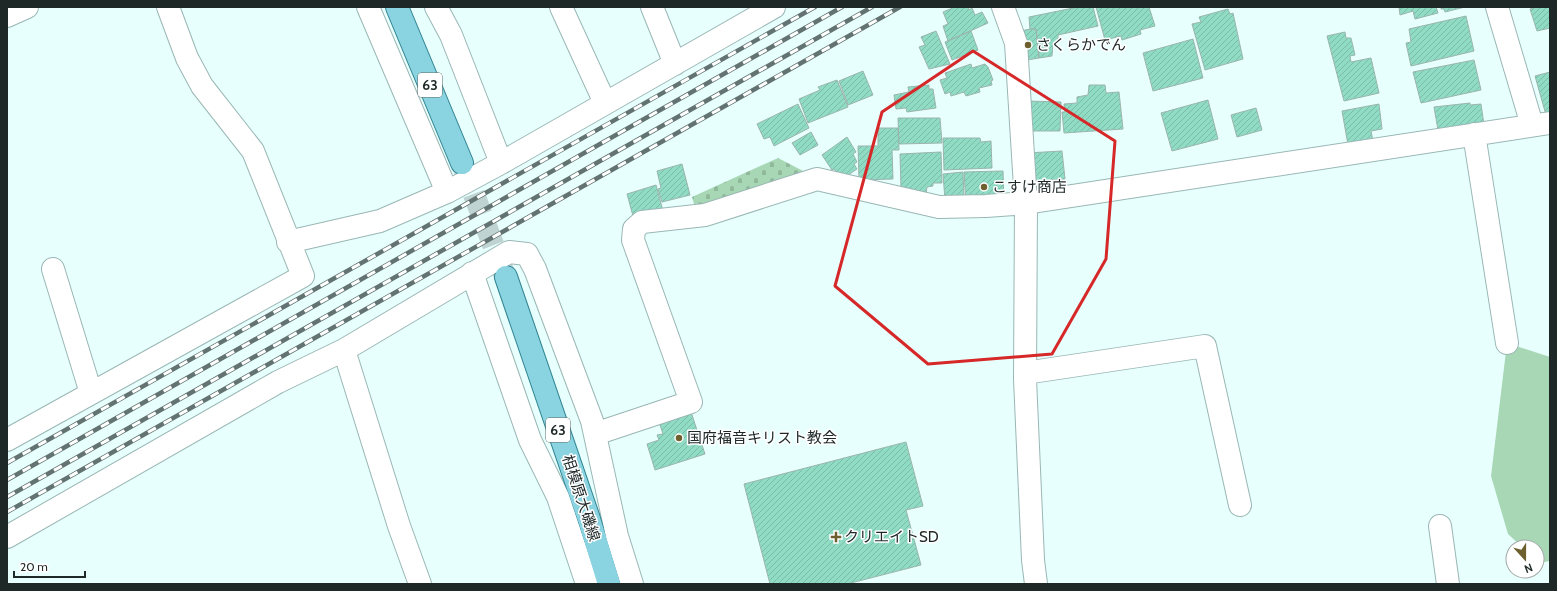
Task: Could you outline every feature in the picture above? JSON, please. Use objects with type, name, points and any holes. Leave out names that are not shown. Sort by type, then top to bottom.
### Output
[{"type":"main road","name":"63","points":[[397,7],[462,163]]},
{"type":"main road","name":"相模原大磯線","points":[[506,277],[589,519],[609,584]]},
{"type":"street","points":[[7,16],[27,7]]},
{"type":"street","points":[[7,440],[302,276],[252,151],[202,86],[187,58],[168,7]]},
{"type":"street","points":[[368,7],[447,192]]},
{"type":"street","points":[[436,7],[451,35],[501,163]]},
{"type":"street","points":[[561,7],[605,103]]},
{"type":"street","points":[[652,7],[674,64]]},
{"type":"street","points":[[288,242],[380,220],[447,192],[501,163],[774,7]]},
{"type":"street","points":[[1003,7],[1016,43],[1026,202],[1025,373],[1033,560],[1036,584]]},
{"type":"street","points":[[595,434],[691,402],[633,240],[634,229],[642,222],[705,215],[817,179],[939,208],[986,206],[1026,202],[1541,124],[1497,7]]},
{"type":"street","points":[[1474,134],[1507,343]]},
{"type":"street","points":[[7,537],[278,382],[344,350],[509,252],[527,254],[535,268],[579,384],[595,434],[618,536],[632,584]]},
{"type":"street","points":[[53,269],[91,393]]},
{"type":"street","points":[[472,273],[530,440],[558,497],[587,584]]},
{"type":"street","points":[[1025,373],[1205,346],[1240,505]]},
{"type":"street","points":[[344,350],[399,526],[420,584]]},
{"type":"street","points":[[1440,526],[1448,584]]},
{"type":"highlighted area","points":[[973,51],[1115,141],[1106,259],[1052,354],[928,364],[835,286],[882,112]]},
{"type":"green space","points":[[778,158],[805,172],[697,214],[692,197]]},
{"type":"green space","points":[[1507,343],[1550,357],[1550,561],[1545,562],[1545,539],[1513,539],[1508,534],[1491,476]]},
{"type":"building","points":[[955,7],[968,7],[969,10],[972,8],[975,15],[982,12],[988,23],[948,41],[943,26],[948,24],[943,12]]},
{"type":"building","points":[[1078,7],[1093,7],[1098,26],[1058,35],[1058,42],[1053,43],[1052,56],[1039,58],[1036,29],[1030,29],[1029,17]]},
{"type":"building","points":[[1096,7],[1149,7],[1155,26],[1140,30],[1141,34],[1122,40],[1121,36],[1105,40]]},
{"type":"building","points":[[1399,7],[1436,7],[1438,13],[1415,19],[1413,11],[1400,15]]},
{"type":"building","points":[[1441,7],[1465,7],[1445,12],[1444,9],[1441,9]]},
{"type":"building","points":[[1537,7],[1550,7],[1550,28],[1537,31],[1530,9]]},
{"type":"building","points":[[1228,9],[1230,14],[1233,13],[1243,59],[1205,70],[1192,24],[1201,22],[1199,17]]},
{"type":"building","points":[[1466,16],[1474,51],[1411,66],[1406,43],[1411,42],[1409,29]]},
{"type":"building","name":"さくらかでん","points":[[1036,29],[1039,58],[1021,61],[1017,32]]},
{"type":"building","points":[[936,31],[950,64],[929,69],[919,47],[925,45],[921,37]]},
{"type":"building","points":[[971,31],[978,50],[952,60],[945,42]]},
{"type":"building","points":[[1345,32],[1346,38],[1351,38],[1355,55],[1350,56],[1351,62],[1371,58],[1379,93],[1344,101],[1327,36]]},
{"type":"building","points":[[1193,39],[1203,78],[1153,91],[1143,53]]},
{"type":"building","points":[[1474,60],[1481,90],[1421,103],[1413,72]]},
{"type":"building","points":[[971,64],[972,68],[985,64],[988,67],[993,80],[991,81],[992,85],[979,88],[980,92],[966,96],[964,92],[951,96],[950,92],[945,94],[940,80],[947,78],[945,73]]},
{"type":"building","points":[[863,71],[873,95],[848,105],[839,81]]},
{"type":"building","points":[[1550,72],[1550,114],[1546,115],[1535,76]]},
{"type":"building","points":[[837,80],[848,107],[808,123],[799,99],[820,90],[818,87]]},
{"type":"building","points":[[929,85],[929,89],[933,89],[936,108],[907,112],[906,108],[896,109],[894,95],[909,92],[908,87]]},
{"type":"building","points":[[1089,85],[1105,85],[1106,93],[1119,92],[1123,129],[1064,133],[1062,112],[1065,112],[1064,104],[1077,103],[1077,97],[1088,95]]},
{"type":"building","points":[[1208,100],[1218,139],[1172,151],[1161,113]]},
{"type":"building","points":[[1027,101],[1061,102],[1060,131],[1029,131]]},
{"type":"building","points":[[1470,103],[1470,105],[1481,104],[1484,125],[1438,130],[1434,107]]},
{"type":"building","points":[[798,104],[809,128],[774,146],[770,137],[764,139],[757,124]]},
{"type":"building","points":[[1379,104],[1382,129],[1371,131],[1373,141],[1348,145],[1342,111]]},
{"type":"building","points":[[1256,108],[1262,130],[1237,137],[1231,115]]},
{"type":"building","points":[[898,118],[940,118],[942,143],[899,144]]},
{"type":"building","points":[[878,128],[898,128],[899,150],[892,150],[893,179],[859,180],[858,146],[878,146]]},
{"type":"building","points":[[811,132],[818,145],[800,155],[792,143]]},
{"type":"building","points":[[847,137],[856,152],[853,154],[857,162],[854,164],[857,169],[845,177],[841,172],[838,174],[834,169],[832,170],[822,155]]},
{"type":"building","points":[[943,138],[980,138],[981,142],[991,141],[992,168],[944,170]]},
{"type":"building","points":[[1062,151],[1065,179],[1030,182],[1027,153]]},
{"type":"building","points":[[941,152],[942,183],[933,183],[933,186],[927,187],[926,194],[913,195],[913,189],[901,189],[900,154]]},
{"type":"building","points":[[682,164],[690,195],[662,202],[658,189],[661,188],[657,171]]},
{"type":"building","name":"こすけ商店","points":[[1003,171],[1004,203],[966,204],[964,172]]},
{"type":"building","points":[[963,172],[964,199],[945,200],[943,174]]},
{"type":"building","points":[[656,185],[663,211],[633,216],[627,194]]},
{"type":"building","name":"国府福音キリスト教会","points":[[690,409],[705,454],[655,470],[647,444],[659,440],[657,435],[663,434],[658,419]]},
{"type":"building","name":"クリエイトSD","points":[[906,442],[923,506],[906,510],[921,565],[847,584],[770,584],[744,484]]},
{"type":"tunnel","points":[[462,163],[505,276]]},
{"type":"railway","points":[[7,463],[815,7]]},
{"type":"railway","points":[[7,480],[842,7]]},
{"type":"railway","points":[[7,497],[872,7]]},
{"type":"railway","points":[[7,512],[900,7]]},
{"type":"place","name":"さくらかでん","points":[[1028,45]]},
{"type":"place","name":"こすけ商店","points":[[984,187]]},
{"type":"place","name":"国府福音キリスト教会","points":[[679,438]]},
{"type":"place","name":"クリエイトSD","points":[[836,537]]}]
